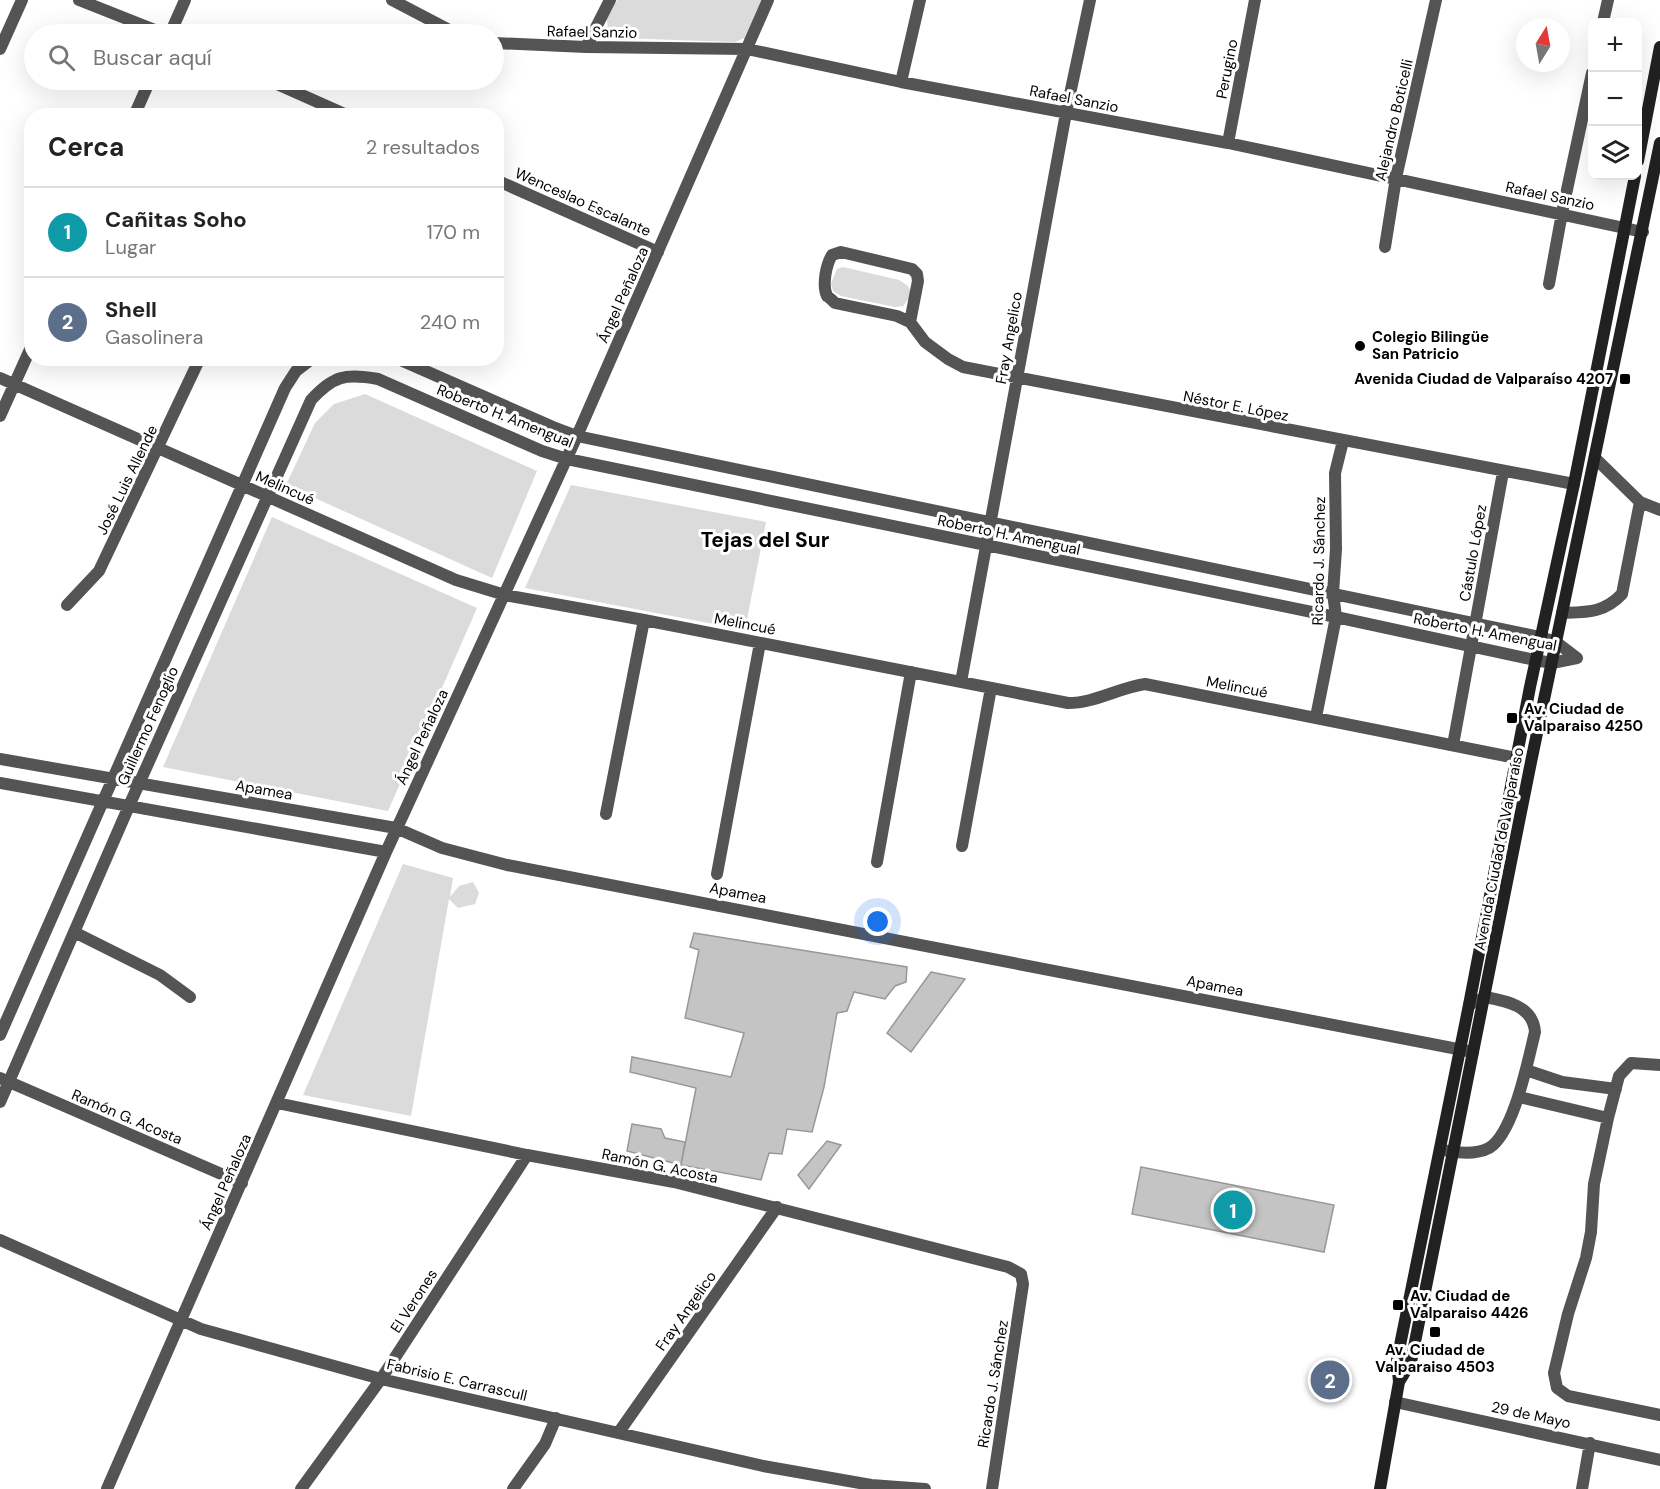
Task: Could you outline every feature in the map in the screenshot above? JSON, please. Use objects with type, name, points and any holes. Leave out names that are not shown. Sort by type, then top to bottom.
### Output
[{"type":"main road","points":[[1642,140],[1660,47]]},
{"type":"main road","name":"Avenida Ciudad de Valparaíso","points":[[1399,1383],[1411,1362],[1556,642],[1660,143]]},
{"type":"main road","name":"Avenida Ciudad de Valparaíso","points":[[1380,1489],[1399,1383],[1397,1360],[1469,1005],[1535,660],[1574,484],[1634,180]]},
{"type":"street","points":[[0,49],[22,0]]},
{"type":"street","points":[[79,0],[140,24]]},
{"type":"street","points":[[174,24],[185,0]]},
{"type":"street","points":[[392,0],[438,24]]},
{"type":"street","points":[[586,47],[610,0]]},
{"type":"street","name":"Ángel Peñaloza","points":[[107,1489],[396,828],[578,436],[768,0]]},
{"type":"street","points":[[901,82],[920,0]]},
{"type":"street","name":"Fray Angelico","points":[[961,682],[1066,112],[1090,0]]},
{"type":"street","name":"Perugino","points":[[1228,143],[1256,0]]},
{"type":"street","name":"Alejandro Boticelli","points":[[1384,247],[1396,178],[1436,0]]},
{"type":"street","points":[[1605,18],[1608,0]]},
{"type":"street","name":"Rafael Sanzio","points":[[504,43],[747,49],[901,82],[1228,143],[1643,232]]},
{"type":"street","points":[[138,108],[146,90]]},
{"type":"street","points":[[290,90],[331,108]]},
{"type":"street","points":[[1549,284],[1588,96]]},
{"type":"street","name":"Wenceslao Escalante","points":[[504,184],[658,252]]},
{"type":"street","points":[[841,252],[912,269],[917,274],[918,280],[910,322],[897,316],[835,303],[828,296],[825,287],[827,263],[832,255],[841,252]]},
{"type":"street","name":"Néstor E. López","points":[[910,322],[925,342],[948,360],[963,367],[1574,484]]},
{"type":"street","points":[[0,416],[24,362]]},
{"type":"street","name":"José Luis Allende","points":[[67,605],[99,571],[196,366]]},
{"type":"street","name":"Guillermo Fenoglio","points":[[0,1035],[285,388],[303,366]]},
{"type":"street","name":"Roberto H. Amengual","points":[[342,377],[358,375],[378,379],[542,451],[567,459],[1535,660],[1552,663],[1577,658],[1556,642],[1540,637],[578,436],[414,366]]},
{"type":"street","name":"Guillermo Fenoglio","points":[[0,1102],[4,1080],[74,932],[311,400],[327,384],[342,377]]},
{"type":"street","name":"Melincué","points":[[0,378],[456,580],[505,595],[1068,703],[1083,703],[1127,686],[1145,684],[1516,759]]},
{"type":"street","name":"Ricardo J. Sánchez","points":[[1316,717],[1336,617],[1333,593],[1336,549],[1335,473],[1343,441]]},
{"type":"street","points":[[1595,458],[1640,502],[1660,510]]},
{"type":"street","name":"Cástulo López","points":[[1453,745],[1503,472]]},
{"type":"street","points":[[1562,614],[1591,612],[1612,604],[1622,594],[1640,502]]},
{"type":"street","points":[[606,814],[644,620]]},
{"type":"street","points":[[717,874],[760,643]]},
{"type":"street","points":[[877,862],[911,672]]},
{"type":"street","points":[[962,846],[990,688]]},
{"type":"street","name":"Apamea","points":[[0,759],[396,828],[442,848],[507,865],[1473,1052]]},
{"type":"street","points":[[0,783],[386,852]]},
{"type":"street","points":[[74,932],[160,975],[190,998]]},
{"type":"street","points":[[1439,1150],[1454,1153],[1490,1148],[1501,1134],[1519,1097],[1535,1032],[1531,1017],[1512,1003],[1485,997],[1469,1005]]},
{"type":"street","points":[[1660,1065],[1631,1063],[1619,1076],[1594,1184],[1591,1232],[1586,1257],[1568,1314],[1554,1373],[1557,1388],[1568,1396],[1660,1415]]},
{"type":"street","points":[[1526,1070],[1562,1082],[1616,1089]]},
{"type":"street","name":"Ramón G. Acosta","points":[[4,1080],[242,1183]]},
{"type":"street","points":[[1519,1097],[1608,1118]]},
{"type":"street","name":"Ramón G. Acosta","points":[[277,1103],[527,1155],[674,1182],[1008,1266],[1021,1274],[1023,1284]]},
{"type":"street","name":"El Verones","points":[[301,1489],[381,1379],[527,1155]]},
{"type":"street","name":"Fray Angelico","points":[[619,1432],[777,1207]]},
{"type":"street","name":"Fabrisio E. Carrascull","points":[[0,1240],[201,1329],[381,1379],[763,1466],[871,1485],[925,1489]]},
{"type":"street","name":"Ricardo J. Sánchez","points":[[992,1489],[1023,1284]]},
{"type":"street","name":"29 de Mayo","points":[[1395,1402],[1660,1460]]},
{"type":"street","points":[[513,1489],[545,1444],[556,1418]]},
{"type":"street","points":[[1582,1489],[1590,1443]]},
{"type":"shaded area","points":[[617,0],[764,0],[748,43],[744,38],[735,42],[618,38],[608,32],[607,19]]},
{"type":"shaded area","points":[[843,267],[899,280],[911,291],[910,297],[903,306],[895,307],[841,296],[833,291],[831,283],[837,269]]},
{"type":"shaded area","points":[[365,394],[537,471],[492,578],[286,485],[315,423],[334,404]]},
{"type":"shaded area","points":[[571,485],[766,522],[745,630],[525,588]]},
{"type":"shaded area","points":[[272,517],[477,608],[388,811],[163,767]]},
{"type":"shaded area","points":[[403,864],[453,878],[450,897],[459,886],[473,882],[479,893],[475,904],[458,908],[449,899],[411,1116],[303,1095]]},
{"type":"building","points":[[694,933],[907,967],[906,982],[895,986],[885,999],[854,992],[847,1011],[837,1013],[824,1087],[812,1132],[787,1129],[782,1154],[769,1153],[761,1180],[681,1165],[696,1088],[630,1072],[632,1057],[731,1077],[744,1033],[685,1018],[699,950],[690,947]]},
{"type":"building","points":[[931,972],[965,979],[911,1052],[887,1033]]},
{"type":"building","points":[[632,1124],[661,1129],[665,1138],[685,1142],[681,1165],[627,1151]]},
{"type":"building","points":[[827,1141],[841,1145],[809,1189],[798,1175]]},
{"type":"building","points":[[1141,1167],[1334,1205],[1324,1252],[1132,1214]]},
{"type":"place","name":"Colegio Bilingüe San Patricio","points":[[1360,346]]},
{"type":"place","name":"Avenida Ciudad de Valparaíso 4207","points":[[1625,379]]},
{"type":"place","name":"Av. Ciudad de Valparaiso 4250","points":[[1512,718]]},
{"type":"place","name":"Cañitas Soho","points":[[1233,1210]]},
{"type":"place","name":"Av. Ciudad de Valparaiso 4426","points":[[1398,1305]]},
{"type":"place","name":"Av. Ciudad de Valparaiso 4503","points":[[1435,1332]]},
{"type":"place","name":"Shell","points":[[1330,1380]]},
{"type":"district","name":"Tejas del Sur","points":[[765,540]]}]
